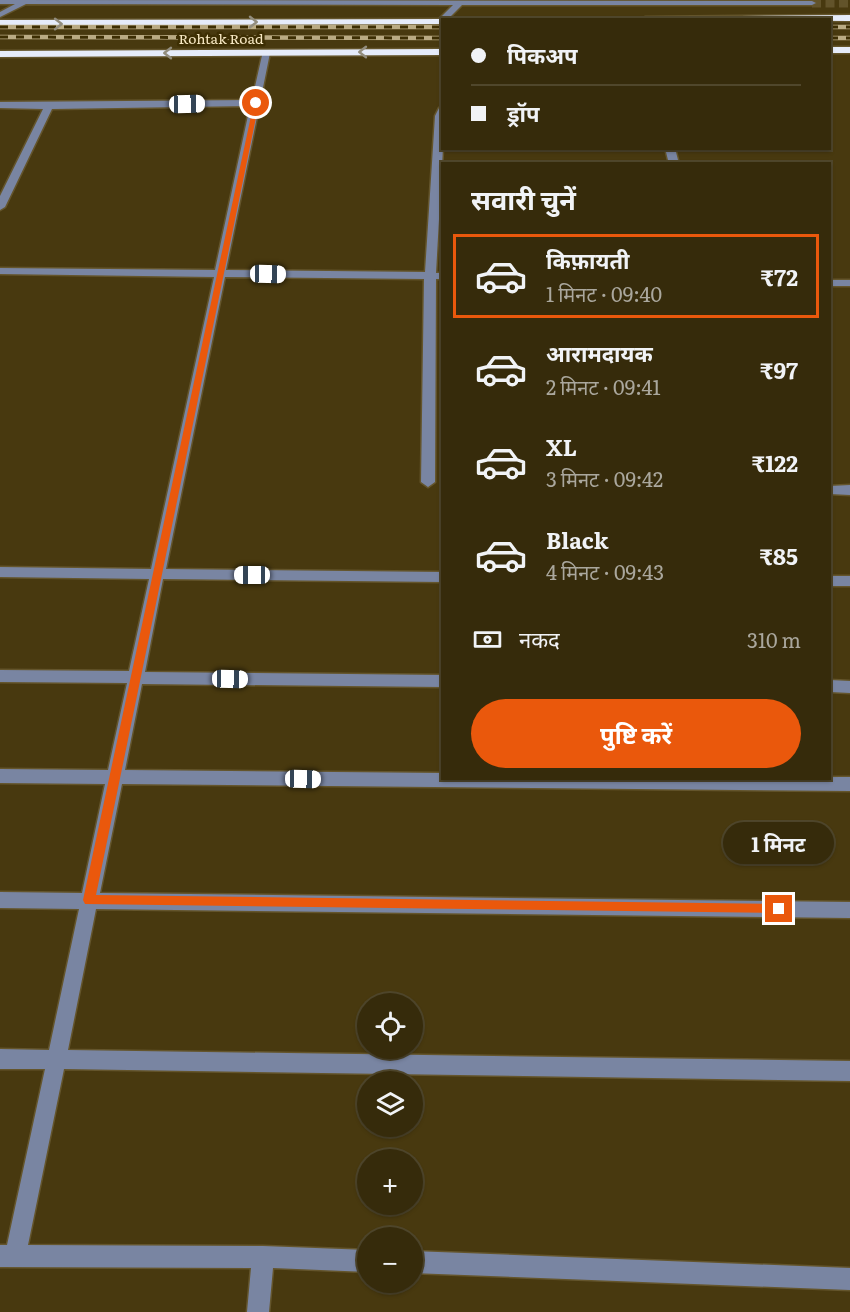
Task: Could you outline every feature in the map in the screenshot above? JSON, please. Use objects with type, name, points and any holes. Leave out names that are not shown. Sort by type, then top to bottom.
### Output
[{"type":"highway","points":[[831,18],[850,18]]},
{"type":"highway","name":"Rohtak Road","points":[[0,54],[266,53],[394,37],[441,21]]},
{"type":"highway","name":"Rohtak Road","points":[[0,23],[394,37],[441,52]]},
{"type":"highway","points":[[831,50],[850,50]]},
{"type":"street","points":[[0,15],[27,1]]},
{"type":"street","points":[[445,18],[462,1]]},
{"type":"street","points":[[0,2],[812,3]]},
{"type":"street","points":[[266,53],[56,1059],[7,1256],[263,1257],[357,1261]]},
{"type":"street","points":[[0,105],[256,103]]},
{"type":"street","points":[[0,207],[49,106]]},
{"type":"street","points":[[441,113],[441,132]]},
{"type":"street","points":[[428,483],[430,276],[441,180]]},
{"type":"street","points":[[0,271],[441,276]]},
{"type":"street","points":[[831,283],[850,283]]},
{"type":"street","points":[[831,490],[850,490]]},
{"type":"street","points":[[0,572],[441,577]]},
{"type":"street","points":[[831,581],[850,581]]},
{"type":"street","points":[[0,676],[441,681]]},
{"type":"street","points":[[831,686],[850,687]]},
{"type":"street","points":[[0,776],[441,779]]},
{"type":"street","points":[[645,780],[822,781],[850,784]]},
{"type":"street","points":[[0,900],[850,910]]},
{"type":"street","points":[[0,1059],[850,1071]]},
{"type":"street","points":[[258,1312],[263,1257]]},
{"type":"street","points":[[423,1262],[850,1279]]},
{"type":"tunnel","points":[[812,3],[850,3]]},
{"type":"railway","points":[[0,27],[441,27]]},
{"type":"railway","points":[[831,27],[850,27]]},
{"type":"railway","points":[[0,37],[441,38]]},
{"type":"railway","points":[[831,38],[850,38]]},
{"type":"route","points":[[256,103],[89,900],[779,909]]}]
